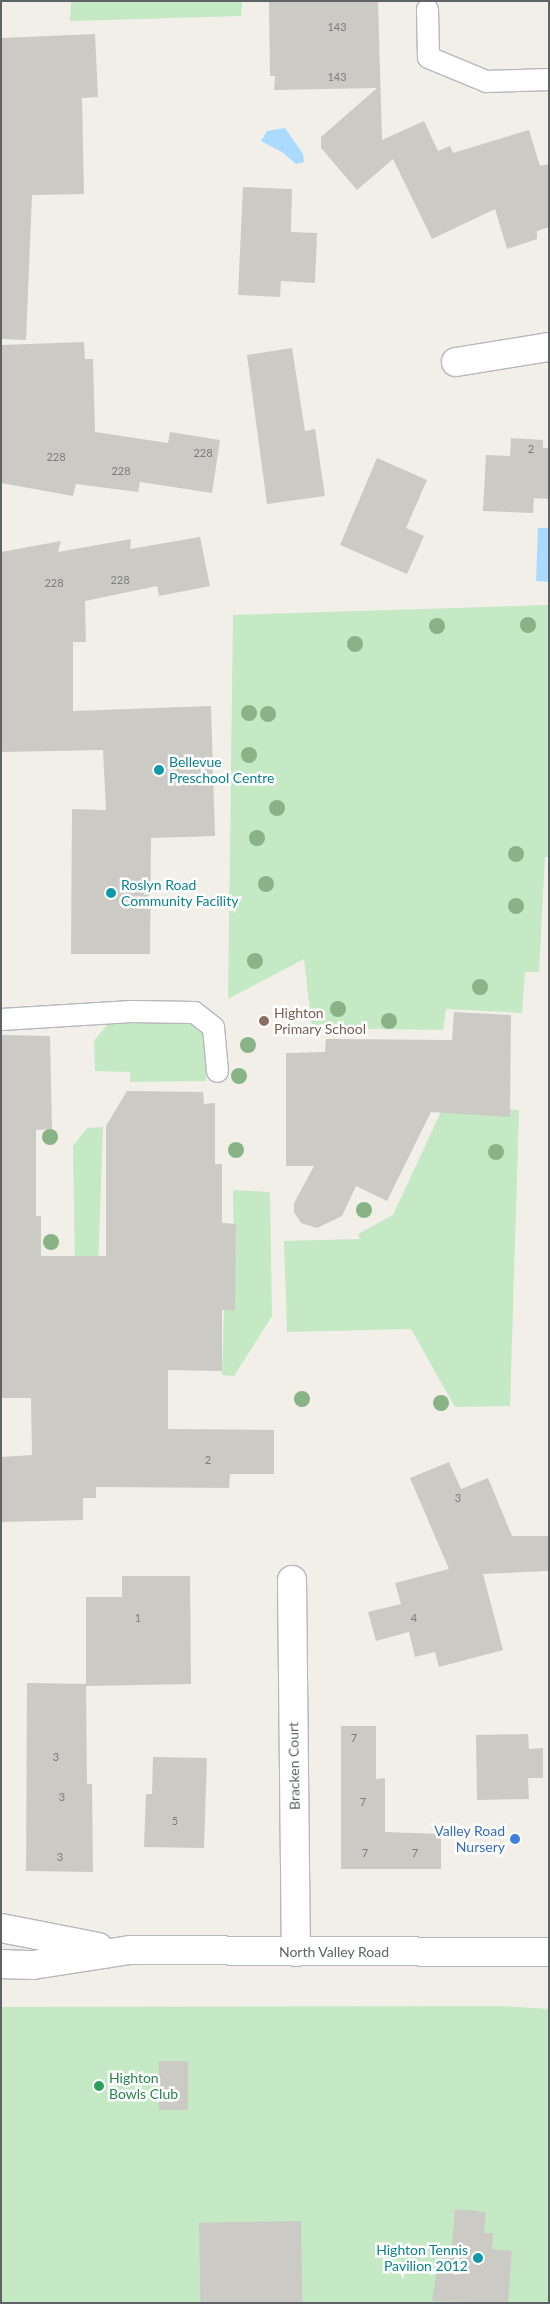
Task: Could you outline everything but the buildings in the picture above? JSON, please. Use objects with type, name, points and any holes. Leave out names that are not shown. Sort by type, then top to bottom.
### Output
[{"type":"main road","points":[[456,362],[549,347]]},
{"type":"main road","name":"Bracken Court","points":[[292,1580],[296,1952]]},
{"type":"main road","name":"North Valley Road","points":[[1,1928],[119,1951]]},
{"type":"main road","name":"North Valley Road","points":[[1,1964],[33,1965],[119,1951],[544,1953]]},
{"type":"lane","points":[[427,9],[428,57],[486,81],[549,78]]},
{"type":"lane","points":[[1,1019],[131,1011],[194,1012],[213,1027],[217,1071]]},
{"type":"green space","points":[[71,1],[242,1],[241,16],[70,21]]},
{"type":"green space","points":[[549,605],[549,857],[545,857],[539,972],[525,972],[522,1013],[446,1009],[443,1030],[312,1028],[304,959],[228,999],[233,615]]},
{"type":"green space","points":[[112,1019],[192,1020],[200,1024],[208,1038],[206,1081],[130,1082],[130,1072],[95,1071],[94,1041]]},
{"type":"green space","points":[[445,1103],[519,1110],[510,1406],[455,1407],[411,1329],[287,1332],[284,1241],[360,1239],[358,1234],[393,1215]]},
{"type":"green space","points":[[103,1127],[98,1268],[75,1268],[73,1146],[87,1128]]},
{"type":"green space","points":[[233,1190],[270,1192],[272,1316],[234,1376],[222,1375],[224,1310],[235,1310]]},
{"type":"green space","points":[[500,2006],[549,2009],[549,2303],[1,2303],[1,2007]]},
{"type":"water","points":[[285,128],[303,154],[304,162],[296,164],[282,152],[261,141],[267,131]]},
{"type":"water","points":[[538,528],[549,528],[549,582],[536,581]]},
{"type":"place","name":"Bellevue Preschool Centre","points":[[159,770]]},
{"type":"place","name":"Roslyn Road Community Facility","points":[[111,893]]},
{"type":"place","name":"Highton Primary School","points":[[264,1021]]},
{"type":"place","name":"Valley Road Nursery","points":[[515,1839]]},
{"type":"place","name":"Highton Bowls Club","points":[[99,2086]]},
{"type":"place","name":"Highton Tennis Pavilion 2012","points":[[478,2258]]}]
